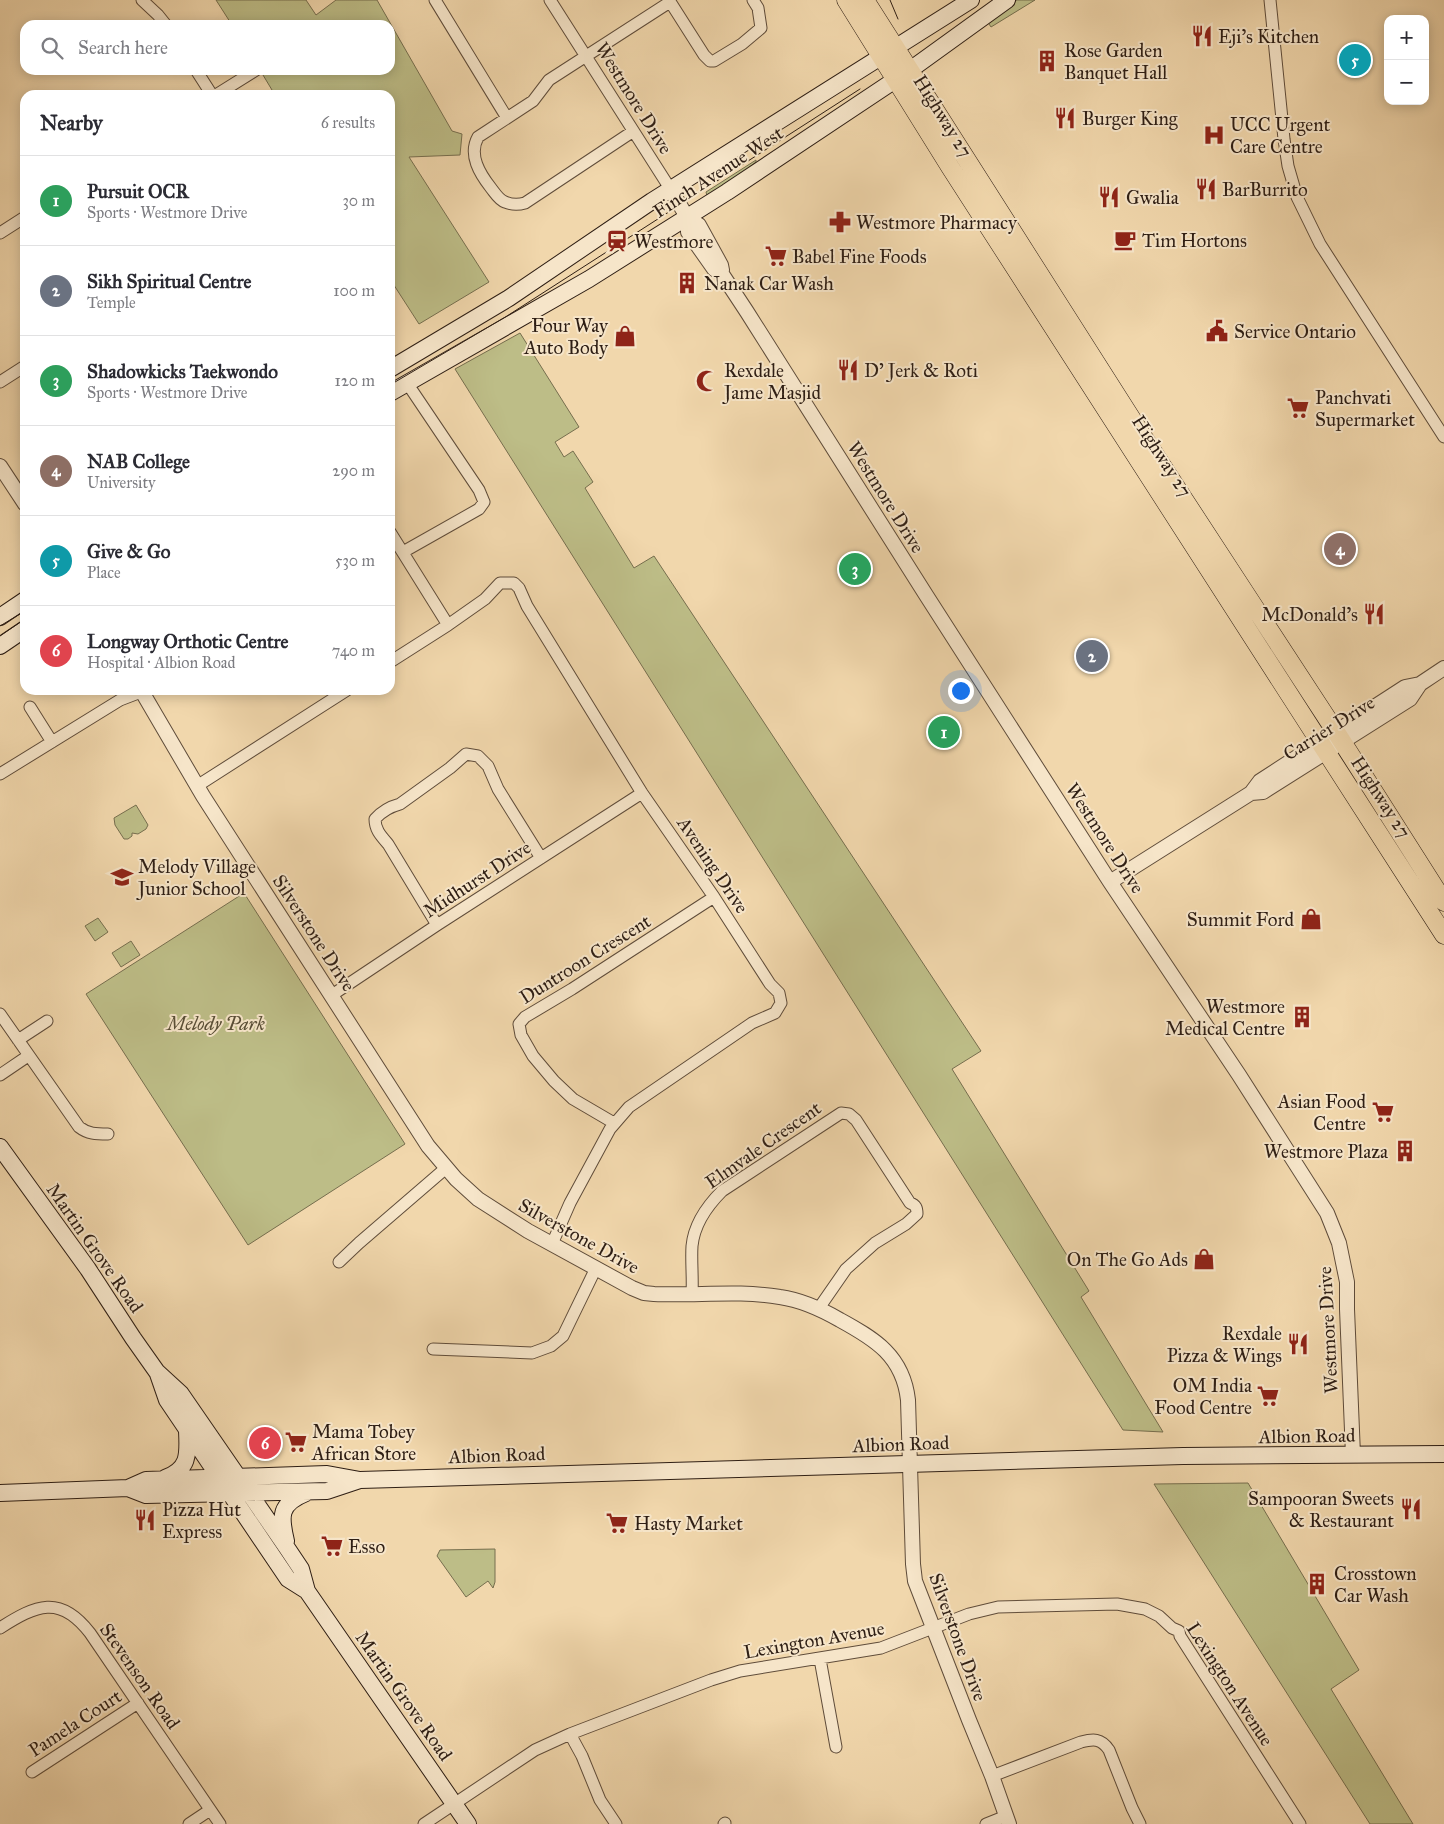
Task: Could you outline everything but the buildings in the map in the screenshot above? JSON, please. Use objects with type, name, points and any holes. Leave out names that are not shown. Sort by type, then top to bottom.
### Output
[{"type":"main road","name":"Highway 27","points":[[846,0],[888,52],[1154,453],[1444,902]]},
{"type":"main road","name":"Highway 27","points":[[864,0],[888,52]]},
{"type":"main road","name":"Finch Avenue West","points":[[395,366],[509,298],[652,201],[971,0]]},
{"type":"main road","name":"Finch Avenue West","points":[[901,72],[988,0]]},
{"type":"main road","name":"Finch Avenue West","points":[[395,390],[588,279],[727,192],[1007,0]]},
{"type":"main road","name":"Highway 27","points":[[901,72],[1323,747],[1444,934]]},
{"type":"main road","points":[[0,617],[20,603]]},
{"type":"main road","points":[[0,646],[20,633]]},
{"type":"main road","name":"Martin Grove Road","points":[[0,1146],[88,1269],[110,1305],[157,1372],[181,1394],[301,1569],[307,1591],[468,1824]]},
{"type":"main road","name":"Martin Grove Road","points":[[157,1372],[167,1400],[288,1579],[307,1591]]},
{"type":"main road","points":[[160,1479],[175,1473],[184,1465],[188,1451],[187,1430]]},
{"type":"main road","name":"Albion Road","points":[[0,1493],[128,1488],[146,1480],[160,1479],[327,1474],[360,1480],[1183,1456],[1444,1454]]},
{"type":"main road","name":"Albion Road","points":[[128,1488],[146,1495],[308,1492],[327,1491],[360,1480]]},
{"type":"main road","points":[[287,1548],[282,1522],[284,1509],[292,1499],[308,1492]]},
{"type":"street","points":[[142,0],[162,20]]},
{"type":"street","points":[[435,0],[507,118]]},
{"type":"street","name":"Westmore Drive","points":[[550,0],[687,217],[699,225],[721,265],[722,274],[1110,882],[1239,1075],[1327,1214],[1339,1244],[1347,1282],[1353,1455]]},
{"type":"street","points":[[632,132],[532,198],[517,205],[505,202],[498,197],[480,174],[475,158],[475,142],[478,137],[533,101],[549,80],[670,1],[704,55],[710,61],[714,61],[742,44],[761,28],[758,8],[753,0]]},
{"type":"street","points":[[1270,0],[1284,139],[1288,166],[1297,197],[1320,244],[1444,437]]},
{"type":"street","points":[[199,75],[209,90]]},
{"type":"street","points":[[224,90],[248,75]]},
{"type":"street","points":[[0,233],[20,220]]},
{"type":"street","points":[[0,382],[20,369]]},
{"type":"street","points":[[403,552],[479,508],[484,502],[479,490],[407,383]]},
{"type":"street","points":[[0,466],[20,496]]},
{"type":"street","points":[[395,540],[448,625]]},
{"type":"street","name":"Avening Drive","points":[[395,659],[485,599],[500,584],[514,583],[520,588],[527,606],[642,793],[770,984],[778,993],[781,1003],[775,1013],[752,1023],[629,1107],[614,1123],[570,1203],[552,1244]]},
{"type":"street","name":"Carrier Drive","points":[[1110,882],[1251,793],[1263,792],[1323,747],[1410,699],[1420,684],[1444,668]]},
{"type":"street","points":[[0,774],[124,697],[130,695]]},
{"type":"street","name":"Silverstone Drive","points":[[145,695],[197,786],[428,1146],[446,1168],[478,1199],[509,1220],[644,1293],[677,1295],[757,1294],[781,1297],[818,1308],[874,1339],[895,1362],[902,1374],[907,1394],[915,1582],[1008,1820]]},
{"type":"street","points":[[197,786],[339,695]]},
{"type":"street","points":[[30,707],[52,742]]},
{"type":"street","points":[[437,925],[388,844],[380,835],[375,826],[375,819],[382,811],[390,806],[400,804],[466,754],[478,756],[488,766],[498,790],[541,858]]},
{"type":"street","name":"Midhurst Drive","points":[[332,996],[437,925],[642,793]]},
{"type":"street","name":"Duntroon Crescent","points":[[614,1123],[572,1099],[554,1081],[533,1056],[521,1035],[519,1024],[525,1017],[714,898]]},
{"type":"street","points":[[0,1014],[79,1127],[86,1132],[108,1134]]},
{"type":"street","points":[[18,1040],[47,1021]]},
{"type":"street","points":[[0,1075],[28,1056]]},
{"type":"street","name":"Elmvale Crescent","points":[[692,1294],[692,1245],[699,1221],[709,1204],[722,1191],[841,1112],[849,1114],[856,1120],[910,1203],[917,1208],[917,1214],[906,1224],[875,1243],[846,1269],[818,1308]]},
{"type":"street","points":[[339,1262],[446,1168]]},
{"type":"street","points":[[433,1349],[532,1353],[551,1346],[563,1336],[596,1268]]},
{"type":"street","name":"Lexington Avenue","points":[[424,1824],[535,1750],[570,1734],[711,1680],[740,1671],[881,1648],[969,1614],[998,1607],[1117,1604],[1145,1609],[1159,1616],[1172,1628],[1179,1631],[1180,1636],[1300,1824]]},
{"type":"street","name":"Stevenson Road","points":[[0,1628],[32,1610],[50,1607],[67,1611],[83,1624],[220,1824]]},
{"type":"street","points":[[820,1659],[836,1746]]},
{"type":"street","name":"Pamela Court","points":[[32,1772],[138,1703]]},
{"type":"street","points":[[570,1734],[582,1756],[600,1800],[616,1824]]},
{"type":"street","points":[[992,1776],[1081,1742],[1099,1740],[1109,1750],[1140,1824]]},
{"type":"street","points":[[190,1824],[210,1810]]},
{"type":"street","points":[[986,1824],[1008,1820]]},
{"type":"green space","points":[[216,0],[306,0],[316,15],[336,0],[377,0],[388,20],[229,20]]},
{"type":"green space","points":[[1017,0],[1035,0],[991,27],[987,21]]},
{"type":"green space","points":[[395,31],[452,131],[462,134],[460,155],[409,157],[489,282],[419,324],[395,287],[395,90],[272,90],[263,75],[395,75]]},
{"type":"green space","points":[[756,160],[756,162],[717,192],[707,196],[706,192]]},
{"type":"green space","points":[[520,333],[579,427],[555,442],[564,457],[573,451],[593,482],[585,488],[634,568],[654,556],[981,1051],[952,1069],[1089,1291],[1081,1297],[1163,1432],[1123,1430],[455,369]]},
{"type":"green space","points":[[136,805],[148,825],[146,829],[138,834],[132,833],[132,836],[128,839],[124,839],[115,825],[114,818]]},
{"type":"green space","name":"Melody Park","points":[[244,893],[405,1144],[248,1245],[86,994]]},
{"type":"green space","points":[[98,918],[108,932],[95,941],[85,926]]},
{"type":"green space","points":[[131,941],[140,955],[121,967],[112,953]]},
{"type":"green space","points":[[1248,1483],[1359,1670],[1331,1689],[1413,1824],[1370,1824],[1154,1484]]},
{"type":"green space","points":[[495,1549],[495,1582],[493,1588],[488,1581],[466,1597],[437,1556],[440,1550]]},
{"type":"tram line","points":[[890,0],[898,19]]},
{"type":"tram line","points":[[395,382],[507,316],[860,89]]},
{"type":"tram line","points":[[0,626],[20,614]]},
{"type":"tram line","points":[[0,636],[20,622]]},
{"type":"place","name":"Eji's Kitchen","points":[[1202,36]]},
{"type":"place","name":"Give & Go","points":[[1355,60]]},
{"type":"place","name":"Rose Garden Banquet Hall","points":[[1047,61]]},
{"type":"place","name":"Burger King","points":[[1065,118]]},
{"type":"place","name":"UCC Urgent Care Centre","points":[[1214,135]]},
{"type":"place","name":"BarBurrito","points":[[1206,189]]},
{"type":"place","name":"Gwalia","points":[[1109,197]]},
{"type":"place","name":"Westmore Pharmacy","points":[[840,222]]},
{"type":"place","name":"Tim Hortons","points":[[1125,240]]},
{"type":"place","name":"Westmore","points":[[617,241]]},
{"type":"place","name":"Babel Fine Foods","points":[[776,256]]},
{"type":"place","name":"Nanak Car Wash","points":[[687,283]]},
{"type":"place","name":"Service Ontario","points":[[1217,331]]},
{"type":"place","name":"Four Way Auto Body","points":[[625,336]]},
{"type":"place","name":"D' Jerk & Roti","points":[[848,370]]},
{"type":"place","name":"Rexdale Jame Masjid","points":[[707,381]]},
{"type":"place","name":"Panchvati Supermarket","points":[[1298,408]]},
{"type":"place","name":"NAB College","points":[[1340,549]]},
{"type":"place","name":"Shadowkicks Taekwondo","points":[[855,569]]},
{"type":"place","name":"McDonald's","points":[[1374,614]]},
{"type":"place","name":"Sikh Spiritual Centre","points":[[1092,656]]},
{"type":"place","name":"Pursuit OCR","points":[[944,732]]},
{"type":"place","name":"Melody Village Junior School","points":[[122,877]]},
{"type":"place","name":"Summit Ford","points":[[1311,919]]},
{"type":"place","name":"Westmore Medical Centre","points":[[1302,1017]]},
{"type":"place","name":"Asian Food Centre","points":[[1383,1112]]},
{"type":"place","name":"Westmore Plaza","points":[[1405,1151]]},
{"type":"place","name":"On The Go Ads","points":[[1204,1259]]},
{"type":"place","name":"Rexdale Pizza & Wings","points":[[1298,1344]]},
{"type":"place","name":"OM India Food Centre","points":[[1268,1396]]},
{"type":"place","name":"Mama Tobey African Store","points":[[296,1442]]},
{"type":"place","name":"Longway Orthotic Centre","points":[[265,1443]]},
{"type":"place","name":"Sampooran Sweets & Restaurant","points":[[1411,1509]]},
{"type":"place","name":"Pizza Hut Express","points":[[145,1520]]},
{"type":"place","name":"Hasty Market","points":[[617,1523]]},
{"type":"place","name":"Esso","points":[[332,1546]]},
{"type":"place","name":"Crosstown Car Wash","points":[[1317,1584]]}]
